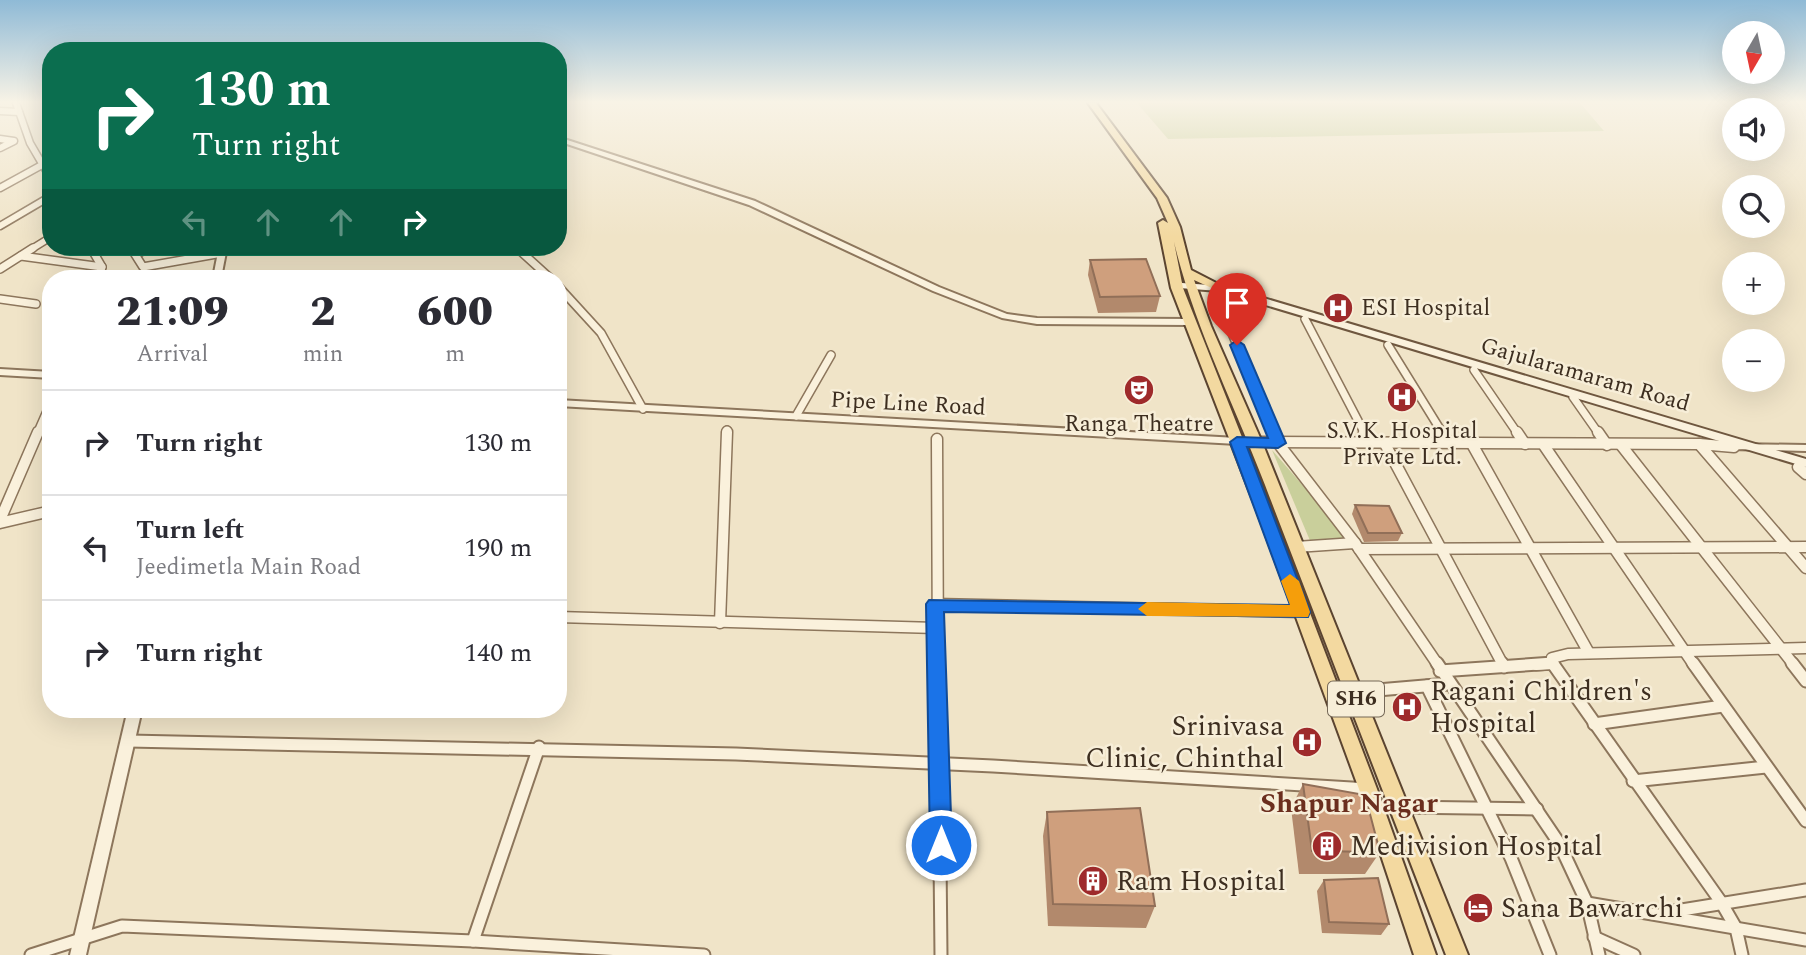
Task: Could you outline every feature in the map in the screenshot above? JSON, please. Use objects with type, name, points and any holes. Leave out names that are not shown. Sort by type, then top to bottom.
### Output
[{"type":"main road","name":"SH6","points":[[1120,148],[1166,206],[1187,272],[1188,290],[1246,442],[1301,612],[1368,789],[1425,955]]},
{"type":"main road","name":"SH6","points":[[1122,148],[1157,206],[1172,251],[1169,264],[1189,322],[1213,379],[1296,547],[1457,955]]},
{"type":"main road","points":[[1172,251],[1215,367],[1213,379]]},
{"type":"main road","points":[[1187,272],[1218,292]]},
{"type":"main road","name":"Gajularamaram Road","points":[[1188,290],[1218,292],[1754,447],[1804,468]]},
{"type":"main road","name":"Gajularamaram Road","points":[[1218,292],[1804,468]]},
{"type":"main road","points":[[1406,902],[1436,903]]},
{"type":"street","points":[[32,148],[42,168]]},
{"type":"street","points":[[584,148],[752,203],[936,289],[1005,316],[1037,321],[1189,322]]},
{"type":"street","points":[[0,188],[40,166]]},
{"type":"street","points":[[0,226],[42,201]]},
{"type":"street","points":[[0,269],[42,243]]},
{"type":"street","points":[[21,256],[102,267]]},
{"type":"street","points":[[95,256],[102,267]]},
{"type":"street","points":[[138,256],[144,267],[195,256]]},
{"type":"street","points":[[526,256],[541,270]]},
{"type":"street","points":[[1218,292],[1278,443],[1357,546],[1448,684],[1559,843],[1587,903],[1599,955]]},
{"type":"street","points":[[567,296],[601,333],[643,409]]},
{"type":"street","points":[[0,299],[36,304]]},
{"type":"street","points":[[1306,319],[1370,444]]},
{"type":"street","points":[[1388,345],[1448,442]]},
{"type":"street","points":[[796,416],[831,355]]},
{"type":"street","points":[[1474,370],[1525,444]]},
{"type":"street","points":[[0,372],[42,374]]},
{"type":"street","points":[[1573,397],[1607,445]]},
{"type":"street","name":"Pipe Line Road","points":[[567,404],[1246,442]]},
{"type":"street","points":[[0,521],[42,423]]},
{"type":"street","points":[[720,623],[727,430]]},
{"type":"street","points":[[937,439],[935,604],[940,763],[941,955]]},
{"type":"street","points":[[1246,442],[1699,444],[1806,448]]},
{"type":"street","points":[[1385,444],[1443,548],[1504,667]]},
{"type":"street","points":[[1472,444],[1589,653]]},
{"type":"street","points":[[1543,444],[1683,650],[1806,821]]},
{"type":"street","points":[[1620,444],[1699,549],[1806,681]]},
{"type":"street","points":[[1699,444],[1806,568]]},
{"type":"street","points":[[0,521],[42,513]]},
{"type":"street","points":[[1296,547],[1806,547]]},
{"type":"street","points":[[935,604],[1301,612]]},
{"type":"street","points":[[567,617],[936,628]]},
{"type":"street","points":[[1742,955],[1736,928],[1721,902],[1633,781],[1553,664],[1552,658],[1556,655],[1589,653],[1806,648]]},
{"type":"street","points":[[1440,671],[1553,664]]},
{"type":"street","points":[[1354,692],[1448,684]]},
{"type":"street","points":[[1427,686],[1487,808],[1550,955]]},
{"type":"street","points":[[1594,724],[1723,706]]},
{"type":"street","points":[[78,955],[133,718]]},
{"type":"street","points":[[129,741],[539,747],[940,763],[1271,787],[1368,789]]},
{"type":"street","points":[[472,941],[539,747]]},
{"type":"street","points":[[1633,781],[1766,767]]},
{"type":"street","points":[[1399,807],[1537,809]]},
{"type":"street","points":[[1656,914],[1806,890]]},
{"type":"street","points":[[1587,903],[1806,940]]},
{"type":"street","points":[[31,955],[122,926],[472,941],[704,955]]},
{"type":"street","points":[[1594,937],[1634,955]]},
{"type":"green space","points":[[1272,450],[1350,540],[1311,543]]},
{"type":"building","points":[[1146,259],[1160,296],[1100,297],[1090,260]]},
{"type":"building","points":[[1355,505],[1389,506],[1402,533],[1368,533]]},
{"type":"building","points":[[1303,784],[1365,795],[1380,852],[1312,851]]},
{"type":"building","name":"Ram Hospital","points":[[1140,808],[1155,906],[1053,904],[1047,812]]},
{"type":"building","points":[[1378,878],[1389,924],[1329,922],[1324,880]]},
{"type":"slow traffic","points":[[1147,609],[1301,612],[1290,581]]},
{"type":"place","name":"ESI Hospital","points":[[1338,308]]},
{"type":"place","name":"Ranga Theatre","points":[[1139,390]]},
{"type":"place","name":"S.V.K. Hospital Private Ltd.","points":[[1402,397]]},
{"type":"place","name":"Ragani Children's Hospital","points":[[1407,707]]},
{"type":"place","name":"Srinivasa Clinic, Chinthal","points":[[1307,742]]},
{"type":"place","name":"Medivision Hospital","points":[[1327,846]]},
{"type":"place","name":"Ram Hospital","points":[[1093,881]]},
{"type":"place","name":"Sana Bawarchi","points":[[1478,908]]},
{"type":"district","name":"Shapur Nagar","points":[[1349,803]]},
{"type":"route","points":[[941,845],[935,604],[1301,612],[1237,442],[1278,443],[1237,345]]}]
